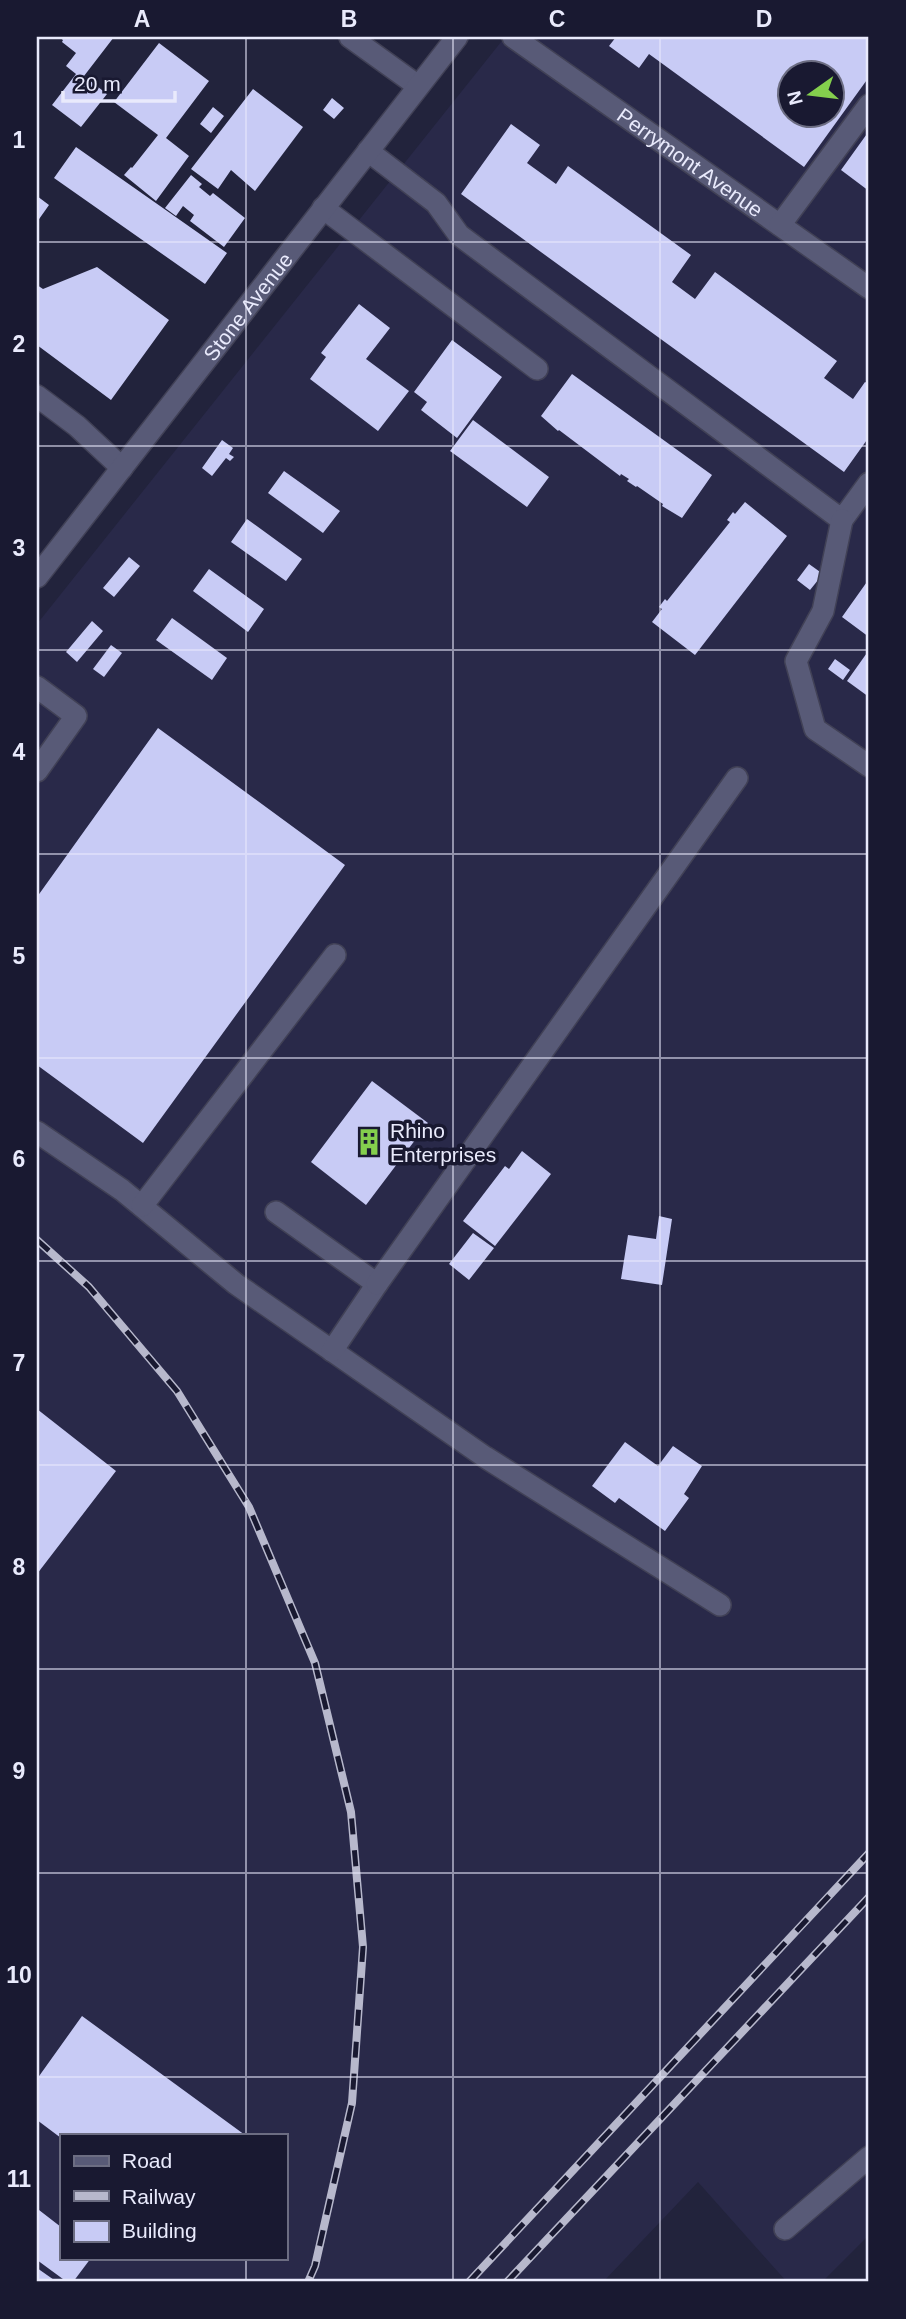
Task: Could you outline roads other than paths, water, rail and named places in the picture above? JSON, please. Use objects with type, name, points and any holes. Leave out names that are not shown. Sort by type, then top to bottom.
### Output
[{"type":"street","points":[[350,37],[418,86]]},
{"type":"street","name":"Stone Avenue","points":[[37,577],[457,37]]},
{"type":"street","name":"Perrymont Avenue","points":[[513,37],[869,288]]},
{"type":"street","points":[[780,225],[869,105]]},
{"type":"street","points":[[368,150],[436,202],[459,235],[842,520]]},
{"type":"street","points":[[323,208],[537,369]]},
{"type":"street","points":[[37,396],[76,425],[122,468]]},
{"type":"street","points":[[869,483],[842,520],[823,611],[796,660],[815,729],[869,766]]},
{"type":"street","points":[[37,687],[76,716],[37,771]]},
{"type":"street","points":[[332,1351],[737,778]]},
{"type":"street","points":[[142,1206],[335,955]]},
{"type":"street","points":[[37,1132],[122,1190],[236,1284],[485,1457],[720,1605]]},
{"type":"street","points":[[276,1212],[377,1284]]},
{"type":"street","points":[[785,2229],[869,2157]]},
{"type":"railway","points":[[37,1240],[89,1287],[177,1391],[249,1507],[315,1663],[351,1812],[363,1947],[352,2103],[315,2266],[308,2282]]},
{"type":"railway","points":[[469,2282],[869,1853]]},
{"type":"railway","points":[[507,2282],[869,1897]]},
{"type":"place","name":"Rhino Enterprises","points":[[369,1142]]}]
